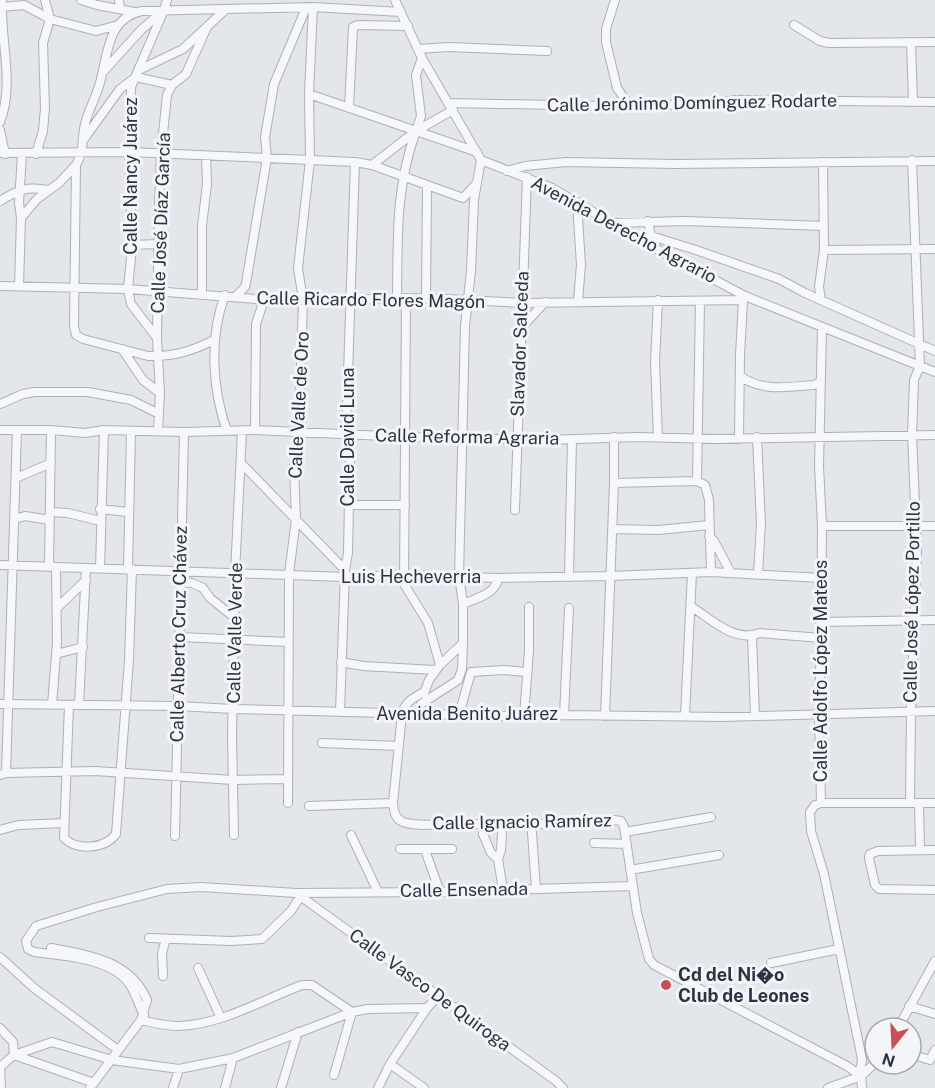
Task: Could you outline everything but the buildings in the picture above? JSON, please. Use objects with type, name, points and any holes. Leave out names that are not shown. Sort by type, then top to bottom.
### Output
[{"type":"street","points":[[36,154],[45,120],[43,43],[50,19],[45,0]]},
{"type":"street","points":[[81,0],[134,12],[310,8],[401,12]]},
{"type":"street","points":[[119,0],[120,9]]},
{"type":"street","name":"Calle Nancy Juárez","points":[[157,338],[131,304],[128,289],[132,245],[129,152],[131,87],[167,0]]},
{"type":"street","points":[[395,0],[422,58],[481,160],[465,326],[459,576],[463,604],[464,643],[462,669],[458,681]]},
{"type":"street","points":[[615,0],[606,29],[606,42],[617,88],[629,105]]},
{"type":"street","points":[[0,122],[5,109],[7,91],[2,4],[24,5],[50,19],[96,31],[118,25]]},
{"type":"street","points":[[235,297],[243,290],[246,283],[267,158],[265,137],[274,84],[310,8]]},
{"type":"street","name":"Calle Valle de Oro","points":[[288,803],[287,711],[290,574],[296,519],[294,466],[300,433],[303,300],[298,268],[310,160],[310,8]]},
{"type":"street","points":[[102,73],[141,30],[164,10]]},
{"type":"street","points":[[83,140],[120,89],[138,73],[183,49],[225,10]]},
{"type":"street","points":[[21,218],[37,200],[59,183],[76,165],[83,152],[84,129],[108,48],[118,25],[134,12]]},
{"type":"street","points":[[349,107],[352,27],[358,25],[408,26]]},
{"type":"street","points":[[794,25],[820,41],[829,43],[935,42]]},
{"type":"street","name":"Calle José Díaz García","points":[[158,431],[160,393],[157,338],[161,153],[168,95],[172,86],[186,74],[207,27]]},
{"type":"street","points":[[911,42],[913,102]]},
{"type":"street","points":[[418,50],[449,47],[547,51]]},
{"type":"street","points":[[397,298],[399,201],[402,176],[421,116],[416,75],[422,58]]},
{"type":"street","points":[[138,73],[172,86]]},
{"type":"street","points":[[309,93],[477,152]]},
{"type":"street","name":"Calle Jerónimo Domínguez Rodarte","points":[[451,107],[715,104],[736,100],[935,102]]},
{"type":"street","points":[[372,165],[451,107]]},
{"type":"street","points":[[0,130],[3,153],[129,152],[355,162],[372,165],[463,198],[477,183]]},
{"type":"street","points":[[19,286],[22,154]]},
{"type":"street","points":[[202,295],[202,226],[207,184],[206,156]]},
{"type":"street","name":"Avenida Derecho Agrario","points":[[481,160],[527,177],[577,202],[744,298],[935,372]]},
{"type":"street","points":[[912,160],[919,345]]},
{"type":"street","points":[[507,171],[525,166],[566,162],[643,164],[935,160]]},
{"type":"street","name":"Calle David Luna","points":[[340,712],[345,574],[348,553],[350,451],[346,435],[355,162]]},
{"type":"street","points":[[821,300],[819,287],[824,250],[823,162]]},
{"type":"street","points":[[76,165],[74,289],[76,335],[122,349],[158,356],[170,356],[195,350],[214,340]]},
{"type":"street","name":"Slavador Salceda","points":[[515,510],[527,177]]},
{"type":"street","points":[[426,298],[427,186]]},
{"type":"street","points":[[0,201],[20,189],[48,190]]},
{"type":"street","points":[[577,202],[581,265],[578,301]]},
{"type":"street","points":[[615,223],[648,221],[823,226]]},
{"type":"street","points":[[648,221],[653,247]]},
{"type":"street","points":[[651,236],[779,279],[935,351]]},
{"type":"street","points":[[132,245],[159,244]]},
{"type":"street","points":[[824,250],[935,249]]},
{"type":"street","name":"Calle Ricardo Flores Magón","points":[[0,286],[128,289],[264,300],[426,298],[523,303],[700,301],[744,298]]},
{"type":"street","points":[[225,296],[218,319],[213,353],[221,415],[228,431]]},
{"type":"street","points":[[406,298],[405,588],[421,609],[433,634],[437,667]]},
{"type":"street","points":[[739,439],[744,298]]},
{"type":"street","points":[[255,430],[256,324],[264,300]]},
{"type":"street","points":[[658,300],[655,362],[658,436]]},
{"type":"street","points":[[700,301],[697,438],[701,483],[708,500],[711,572]]},
{"type":"street","points":[[522,327],[545,302]]},
{"type":"street","name":"Calle Adolfo López Mateos","points":[[822,327],[819,715],[821,803],[811,809],[809,818],[824,874],[862,1063],[859,1074],[862,1088]]},
{"type":"street","name":"Calle José López Portillo","points":[[910,802],[917,548],[912,435],[914,380],[920,366],[919,345]]},
{"type":"street","points":[[122,349],[142,380],[160,393]]},
{"type":"street","points":[[740,376],[750,383],[767,388],[814,385],[820,382]]},
{"type":"street","points":[[0,404],[34,392],[88,392],[131,400],[159,414]]},
{"type":"street","name":"Calle Reforma Agraria","points":[[0,430],[85,433],[104,430],[242,432],[255,430],[517,440],[658,436],[739,439],[935,435]]},
{"type":"street","points":[[17,430],[15,519],[4,705],[3,774],[67,772],[233,780],[288,779]]},
{"type":"street","points":[[51,430],[50,516],[58,607],[52,705]]},
{"type":"street","points":[[100,568],[104,430]]},
{"type":"street","points":[[69,705],[64,838],[66,841],[88,848],[111,840],[116,834],[126,706],[131,431]]},
{"type":"street","name":"Calle Alberto Cruz Chávez","points":[[175,836],[184,432]]},
{"type":"street","name":"Calle Valle Verde","points":[[234,835],[235,573],[242,432]]},
{"type":"street","points":[[605,716],[613,529],[614,437]]},
{"type":"street","points":[[757,437],[760,523],[758,574]]},
{"type":"street","points":[[570,577],[572,439]]},
{"type":"street","points":[[16,478],[51,463]]},
{"type":"street","points":[[241,463],[296,519],[345,574]]},
{"type":"street","points":[[614,483],[701,483]]},
{"type":"street","points":[[348,505],[405,506]]},
{"type":"street","points":[[100,509],[128,512]]},
{"type":"street","points":[[15,519],[25,516],[68,513],[100,521]]},
{"type":"street","points":[[613,529],[659,530],[709,525]]},
{"type":"street","points":[[822,526],[935,526]]},
{"type":"street","points":[[709,536],[731,573]]},
{"type":"street","name":"Luis Hecheverria","points":[[0,565],[235,573],[498,578],[711,572],[821,578]]},
{"type":"street","points":[[79,705],[86,568]]},
{"type":"street","points":[[685,715],[692,573]]},
{"type":"street","points":[[463,604],[491,592],[497,586],[498,578]]},
{"type":"street","points":[[58,607],[86,580]]},
{"type":"street","points":[[180,582],[192,583],[203,588],[210,598],[235,618]]},
{"type":"street","points":[[524,716],[529,651],[529,607]]},
{"type":"street","points":[[692,607],[736,635],[752,636],[760,633],[821,638]]},
{"type":"street","points":[[564,715],[569,608]]},
{"type":"street","points":[[820,622],[935,620]]},
{"type":"street","points":[[752,636],[755,716]]},
{"type":"street","points":[[181,637],[288,642]]},
{"type":"street","points":[[418,715],[425,691],[437,667],[464,643]]},
{"type":"street","points":[[56,654],[83,647]]},
{"type":"street","points":[[341,662],[354,665],[437,667]]},
{"type":"street","points":[[421,704],[471,672],[504,670],[526,672]]},
{"type":"street","points":[[459,715],[471,672]]},
{"type":"street","points":[[309,806],[393,803],[404,706],[425,691]]},
{"type":"street","name":"Avenida Benito Juárez","points":[[4,705],[178,706],[418,715],[524,716],[755,716],[935,711]]},
{"type":"street","points":[[322,743],[399,746]]},
{"type":"street","name":"Calle Ignacio Ramírez","points":[[393,803],[398,819],[412,823],[490,825],[614,820],[623,824],[632,886],[649,959],[654,965],[811,1046],[859,1074]]},
{"type":"street","points":[[821,803],[935,803]]},
{"type":"street","points":[[919,803],[920,850]]},
{"type":"street","points":[[625,832],[711,816]]},
{"type":"street","points":[[0,830],[19,825],[64,823]]},
{"type":"street","points":[[532,833],[536,889]]},
{"type":"street","points":[[483,834],[491,853],[498,859]]},
{"type":"street","points":[[502,834],[498,859],[503,890]]},
{"type":"street","points":[[351,835],[378,892]]},
{"type":"street","points":[[594,843],[627,844]]},
{"type":"street","points":[[400,849],[452,849]]},
{"type":"street","points":[[425,850],[440,892]]},
{"type":"street","points":[[935,850],[878,851],[870,855],[875,885],[882,890],[935,890]]},
{"type":"street","points":[[630,870],[718,855]]},
{"type":"street","name":"Calle Ensenada","points":[[142,1018],[129,984],[109,967],[82,959],[34,952],[28,949],[26,941],[36,926],[167,889],[201,887],[298,895],[632,886]]},
{"type":"street","points":[[149,938],[231,941],[262,939],[291,911],[298,895]]},
{"type":"street","name":"Calle Vasco De Quiroga","points":[[298,895],[563,1088]]},
{"type":"street","points":[[163,976],[162,953],[166,939]]},
{"type":"street","points":[[14,1055],[92,1085],[142,1018],[147,1000],[145,994],[117,965],[81,953],[51,948]]},
{"type":"street","points":[[771,963],[839,949]]},
{"type":"street","points":[[0,957],[34,988],[118,1050]]},
{"type":"street","points":[[904,1016],[935,962]]},
{"type":"street","points":[[198,968],[221,1018]]},
{"type":"street","points":[[142,1018],[178,1026],[221,1018],[307,984],[322,991],[352,1012]]},
{"type":"street","points":[[378,1088],[390,1064],[427,1008],[438,996]]},
{"type":"street","points":[[909,1006],[935,1014]]},
{"type":"street","points":[[0,1088],[0,1067],[14,1055],[52,1042],[112,1060],[179,1069],[233,1058],[352,1012],[368,1009],[427,1008]]},
{"type":"street","points":[[334,1075],[352,1012]]},
{"type":"street","points":[[0,1028],[13,1042],[14,1055]]},
{"type":"street","points":[[281,1088],[298,1032]]},
{"type":"street","points":[[932,1060],[935,1050]]},
{"type":"street","points":[[225,1088],[233,1058]]},
{"type":"street","points":[[390,1064],[424,1088]]},
{"type":"street","points":[[173,1088],[179,1069]]},
{"type":"street","points":[[828,1088],[863,1071]]},
{"type":"place","name":"Cd del Ni�o Club de Leones","points":[[666,985]]}]
